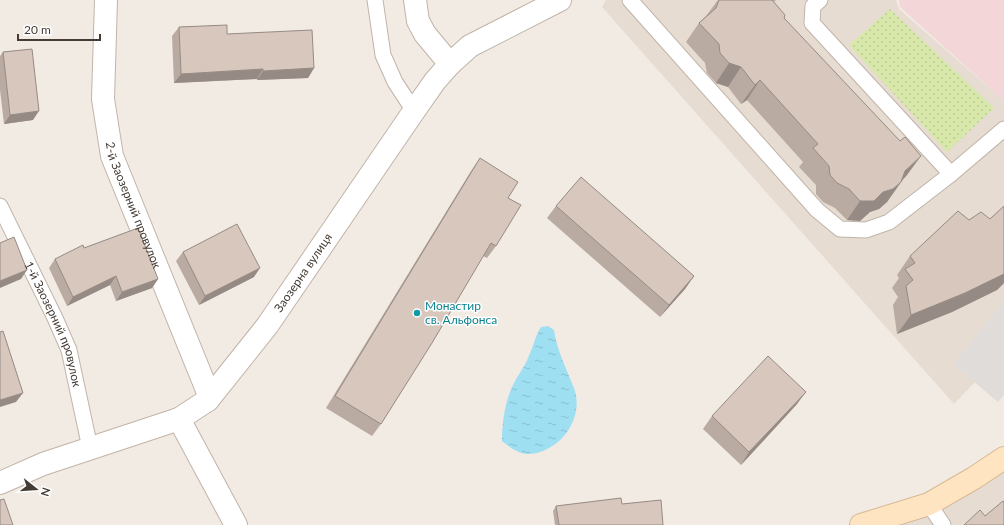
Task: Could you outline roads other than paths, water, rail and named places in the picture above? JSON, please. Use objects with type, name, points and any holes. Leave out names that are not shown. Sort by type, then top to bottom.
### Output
[{"type":"main road","points":[[861,525],[930,504],[1004,458]]},
{"type":"street","name":"2-й Заозерний провулок","points":[[106,0],[103,99],[112,156],[208,395],[208,400]]},
{"type":"street","points":[[415,0],[418,21],[425,34],[450,64]]},
{"type":"street","name":"Заозерна вулиця","points":[[0,482],[44,464],[179,419],[208,400],[268,326],[435,81],[450,64],[470,46],[560,0]]},
{"type":"street","points":[[179,419],[236,525]]},
{"type":"lane","points":[[375,0],[383,55],[395,82],[414,111]]},
{"type":"lane","points":[[630,0],[817,210],[840,229],[866,230],[889,222],[951,174],[1004,129]]},
{"type":"lane","points":[[820,0],[813,6],[812,23],[951,174]]},
{"type":"lane","name":"1-й Заозерний провулок","points":[[0,206],[55,318],[69,350],[90,448]]},
{"type":"lane","points":[[930,504],[943,525]]},
{"type":"water","points":[[548,326],[554,330],[560,354],[575,391],[577,400],[576,410],[570,427],[559,441],[543,451],[526,454],[516,451],[502,441],[504,412],[510,391],[530,354],[541,327]]},
{"type":"place","name":"Монастир св. Альфонса","points":[[417,313]]}]
